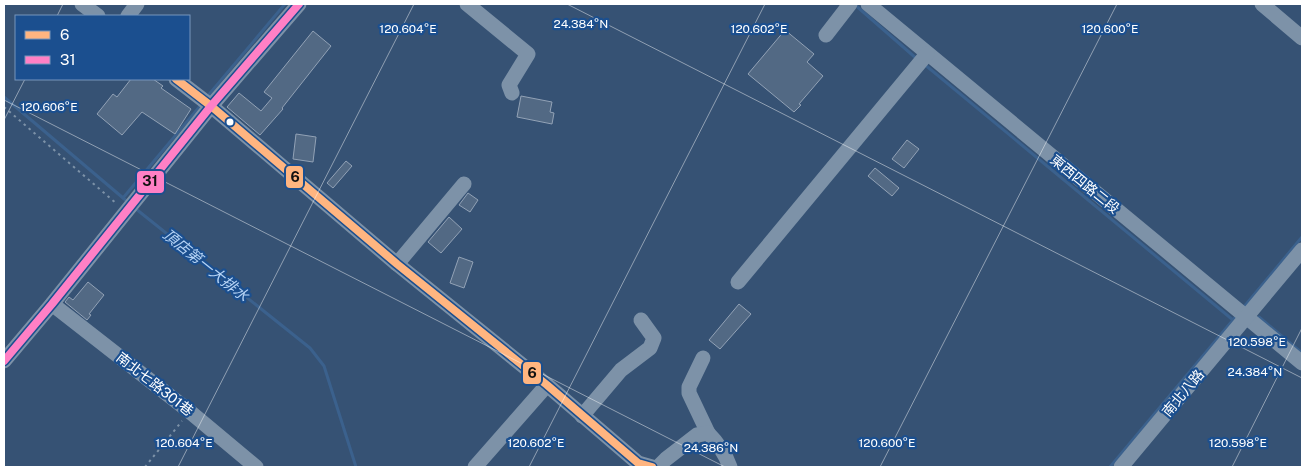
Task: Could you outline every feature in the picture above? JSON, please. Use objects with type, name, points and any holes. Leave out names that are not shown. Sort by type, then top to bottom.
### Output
[{"type":"street","points":[[82,4],[97,15]]},
{"type":"street","points":[[129,15],[137,4]]},
{"type":"street","points":[[4,361],[211,106],[299,4]]},
{"type":"street","points":[[466,4],[528,54],[509,85],[512,93]]},
{"type":"street","points":[[826,35],[850,4]]},
{"type":"street","name":"東西四路二段","points":[[868,4],[1302,363]]},
{"type":"street","points":[[1262,4],[1302,38]]},
{"type":"street","points":[[738,282],[927,54]]},
{"type":"street","points":[[177,80],[211,106],[397,264],[638,463],[652,467]]},
{"type":"street","points":[[397,264],[464,184]]},
{"type":"street","name":"南北八路","points":[[1121,467],[1302,250]]},
{"type":"street","name":"南北七路301巷","points":[[52,304],[189,411],[256,467]]},
{"type":"street","points":[[582,416],[620,370],[650,348],[654,338],[642,320]]},
{"type":"street","points":[[703,358],[689,393],[708,433],[725,454],[730,467]]},
{"type":"street","points":[[476,467],[547,386]]},
{"type":"street","points":[[658,467],[697,435],[708,433]]},
{"type":"path","points":[[4,107],[126,212]]},
{"type":"path","points":[[144,467],[189,411]]},
{"type":"building","points":[[785,30],[814,54],[807,62],[823,76],[794,112],[748,74]]},
{"type":"building","points":[[313,31],[331,46],[283,109],[260,135],[227,107],[239,93],[261,111],[272,98],[264,92]]},
{"type":"building","points":[[130,80],[154,80],[163,86],[161,88],[191,109],[175,134],[142,112],[122,135],[97,114],[113,94],[117,97]]},
{"type":"building","points":[[521,96],[552,102],[550,112],[554,113],[552,124],[517,117]]},
{"type":"building","points":[[296,134],[316,137],[313,162],[293,159]]},
{"type":"building","points":[[907,140],[919,149],[904,168],[892,159]]},
{"type":"building","points":[[346,161],[352,166],[333,188],[327,183]]},
{"type":"building","points":[[875,168],[899,188],[892,196],[868,176]]},
{"type":"building","points":[[468,193],[478,200],[470,212],[459,205]]},
{"type":"building","points":[[449,217],[462,229],[441,253],[428,242]]},
{"type":"building","points":[[459,257],[473,262],[464,288],[450,283]]},
{"type":"building","points":[[88,282],[104,295],[89,314],[91,315],[87,320],[65,302],[69,297],[73,300]]},
{"type":"building","points":[[739,304],[751,314],[720,349],[709,340]]},
{"type":"waterway","points":[[206,98],[285,4]]},
{"type":"waterway","points":[[854,4],[917,59]]},
{"type":"waterway","points":[[924,64],[1233,320]]},
{"type":"waterway","name":"頂店第一大排水","points":[[4,97],[129,203]]},
{"type":"waterway","points":[[123,198],[201,105]]},
{"type":"waterway","name":"頂店第一大排水","points":[[136,209],[310,348],[324,366],[356,467]]},
{"type":"waterway","points":[[1243,308],[1302,237]]},
{"type":"waterway","points":[[1110,467],[1238,314]]},
{"type":"waterway","points":[[1259,317],[1302,353]]},
{"type":"transit line","name":"31","points":[[4,361],[211,106],[299,4]]},
{"type":"transit line","name":"6","points":[[177,80],[211,106],[397,264],[547,385],[638,463],[652,467]]}]
